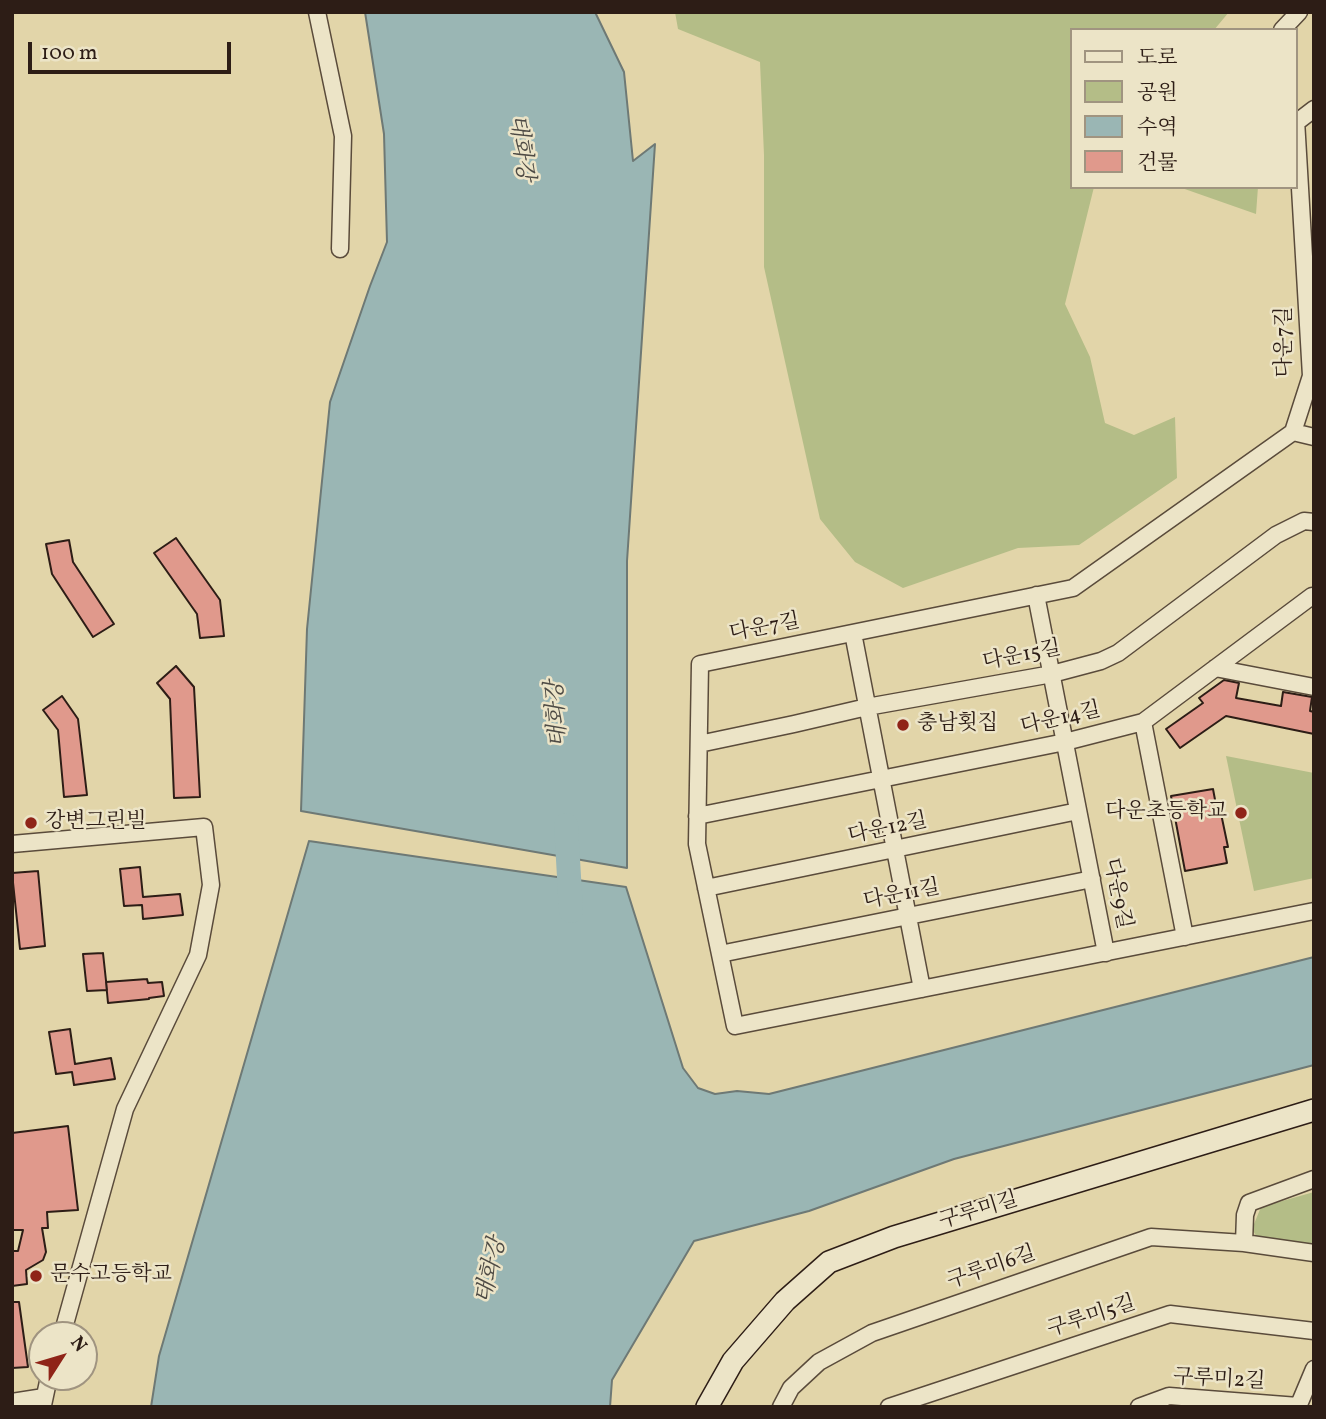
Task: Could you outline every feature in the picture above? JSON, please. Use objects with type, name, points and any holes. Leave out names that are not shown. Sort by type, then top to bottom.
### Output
[{"type":"street","points":[[317,12],[343,136],[340,249]]},
{"type":"street","points":[[1284,28],[1299,12]]},
{"type":"street","points":[[1298,120],[1314,109]]},
{"type":"street","name":"다운7길","points":[[1298,135],[1310,303],[1311,376],[1293,432],[1073,588],[700,664],[697,844],[734,1026],[1314,911]]},
{"type":"street","points":[[1293,432],[1314,436]]},
{"type":"street","name":"다운15길","points":[[699,744],[867,706],[1052,674],[1101,661],[1118,653],[1276,535],[1304,521],[1314,522]]},
{"type":"street","name":"다운9길","points":[[1036,595],[1106,953]]},
{"type":"street","name":"다운14길","points":[[697,816],[1065,742],[1143,722],[1314,596]]},
{"type":"street","points":[[853,633],[922,989]]},
{"type":"street","points":[[1215,668],[1314,687]]},
{"type":"street","points":[[1143,722],[1185,937]]},
{"type":"street","name":"다운12길","points":[[706,888],[1078,811]]},
{"type":"street","points":[[12,844],[204,827],[211,886],[198,955],[125,1109],[66,1321]]},
{"type":"street","name":"다운11길","points":[[720,954],[1092,879]]},
{"type":"street","name":"구루미길","points":[[707,1407],[733,1360],[785,1301],[829,1262],[894,1237],[1314,1110]]},
{"type":"street","points":[[1244,1243],[1245,1215],[1249,1203],[1314,1179]]},
{"type":"street","name":"구루미6길","points":[[781,1407],[791,1388],[819,1362],[872,1333],[1151,1237],[1244,1243],[1314,1253]]},
{"type":"street","name":"구루미5길","points":[[889,1407],[918,1402],[1170,1314],[1314,1331]]},
{"type":"street","points":[[1298,1407],[1314,1370]]},
{"type":"street","name":"구루미2길","points":[[1139,1407],[1168,1396],[1298,1407]]},
{"type":"street","points":[[12,1402],[43,1402]]},
{"type":"green space","points":[[675,12],[1229,12],[1216,28],[1070,28],[1070,189],[1094,189],[1065,304],[1090,357],[1105,423],[1134,435],[1175,417],[1177,478],[1079,545],[1018,548],[903,588],[855,562],[820,519],[764,267],[764,155],[760,62],[678,29]]},
{"type":"green space","points":[[1185,189],[1258,189],[1256,214]]},
{"type":"green space","points":[[1226,756],[1314,773],[1314,878],[1254,891]]},
{"type":"green space","points":[[1314,1192],[1314,1246],[1258,1239],[1252,1229],[1261,1207]]},
{"type":"water","points":[[365,12],[595,12],[624,72],[633,161],[655,144],[627,561],[627,868],[301,811],[307,629],[330,402],[387,242],[384,134]]},
{"type":"water","points":[[309,841],[626,887],[683,1068],[698,1088],[715,1094],[737,1091],[769,1094],[1314,957],[1314,1065],[954,1159],[809,1211],[694,1241],[612,1380],[610,1407],[151,1407],[159,1356]]},
{"type":"building","points":[[176,538],[220,600],[224,636],[200,638],[197,614],[154,553]]},
{"type":"building","points":[[69,540],[73,562],[114,624],[93,637],[52,574],[46,544]]},
{"type":"building","points":[[176,666],[194,687],[200,797],[174,798],[170,699],[157,683]]},
{"type":"building","points":[[1224,680],[1239,683],[1236,698],[1281,706],[1283,692],[1312,697],[1310,711],[1314,712],[1314,734],[1226,716],[1180,748],[1166,729],[1203,703],[1199,698]]},
{"type":"building","points":[[62,696],[78,719],[87,795],[64,797],[58,730],[43,710]]},
{"type":"building","points":[[1213,789],[1228,847],[1224,847],[1227,863],[1185,871],[1171,796]]},
{"type":"building","points":[[140,867],[143,897],[180,894],[183,915],[143,919],[142,905],[124,906],[120,869]]},
{"type":"building","points":[[38,871],[45,946],[20,949],[12,873]]},
{"type":"building","points":[[103,953],[107,990],[87,991],[83,954]]},
{"type":"building","points":[[147,979],[148,983],[162,982],[164,996],[108,1003],[106,982]]},
{"type":"building","points":[[70,1029],[75,1064],[111,1058],[115,1079],[74,1085],[72,1072],[56,1074],[49,1032]]},
{"type":"building","points":[[68,1126],[78,1210],[47,1212],[48,1228],[42,1228],[46,1252],[43,1260],[26,1270],[27,1284],[12,1286],[12,1251],[18,1251],[23,1230],[12,1230],[12,1133]]},
{"type":"building","points":[[12,1302],[19,1302],[28,1367],[12,1368]]},
{"type":"waterway","name":"태화강","points":[[566,825],[571,911]]},
{"type":"place","name":"충남횟집","points":[[903,725]]},
{"type":"place","name":"다운초등학교","points":[[1241,813]]},
{"type":"place","name":"강변그린빌","points":[[31,823]]},
{"type":"place","name":"문수고등학교","points":[[36,1276]]}]
